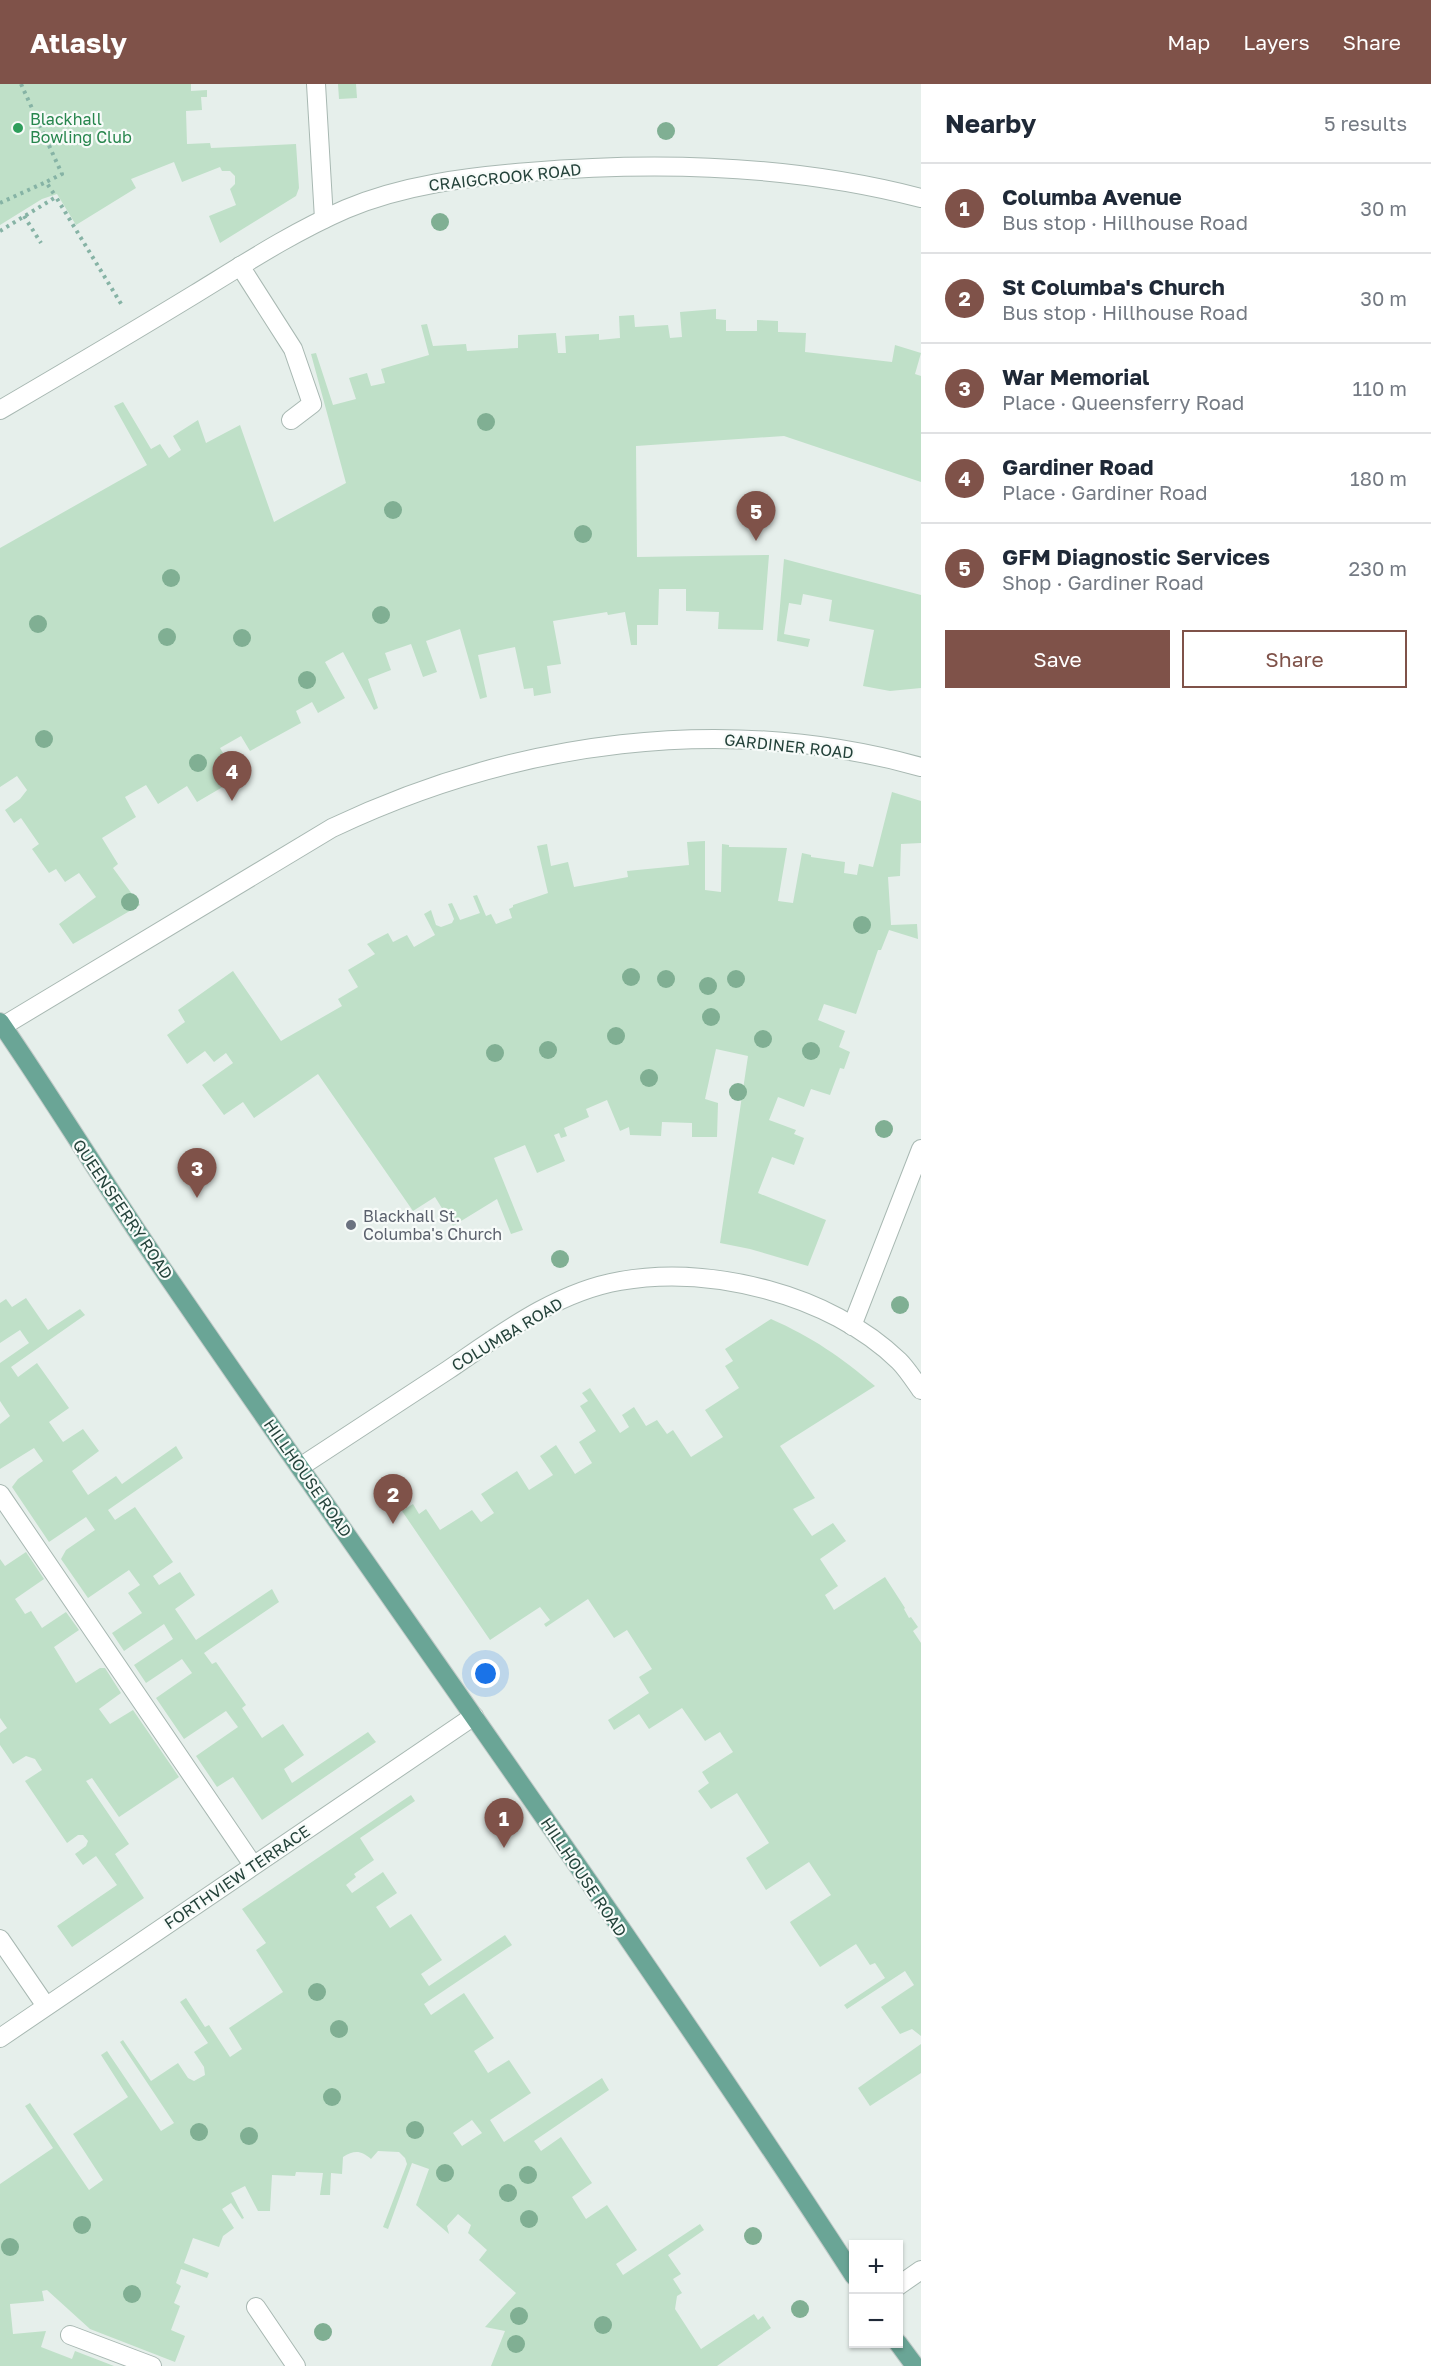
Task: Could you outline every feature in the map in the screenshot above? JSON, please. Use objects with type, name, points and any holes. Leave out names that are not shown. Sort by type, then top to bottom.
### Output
[{"type":"main road","name":"QUEENSFERRY ROAD","points":[[1,1024],[154,1256],[249,1393]]},
{"type":"main road","name":"HILLHOUSE ROAD","points":[[249,1393],[784,2168],[849,2268]]},
{"type":"main road","points":[[902,2348],[915,2366]]},
{"type":"street","points":[[315,84],[324,219]]},
{"type":"street","name":"CRAIGCROOK ROAD","points":[[0,410],[289,237],[324,219],[373,200],[421,187],[460,179],[552,170],[669,166],[818,177],[921,198]]},
{"type":"street","points":[[240,266],[292,349],[312,404],[291,420]]},
{"type":"street","name":"GARDINER ROAD","points":[[1,1024],[332,828],[427,789],[491,769],[589,748],[632,742],[722,738],[834,748],[921,767]]},
{"type":"street","points":[[852,1326],[921,1149]]},
{"type":"street","name":"COLUMBA ROAD","points":[[300,1467],[524,1320],[550,1305],[589,1289],[620,1281],[698,1276],[738,1282],[798,1300],[852,1326],[878,1343],[900,1363],[921,1390]]},
{"type":"street","points":[[0,1494],[253,1865]]},
{"type":"street","name":"FORTHVIEW TERRACE","points":[[0,2038],[474,1716]]},
{"type":"street","points":[[0,1939],[46,2006]]},
{"type":"street","points":[[903,2283],[921,2270]]},
{"type":"street","points":[[256,2307],[296,2366]]},
{"type":"street","points":[[70,2335],[152,2366]]},
{"type":"path","points":[[0,203],[62,174],[21,84]]},
{"type":"path","points":[[46,182],[137,329]]},
{"type":"path","points":[[0,231],[56,197]]},
{"type":"path","points":[[24,216],[41,243]]},
{"type":"green space","points":[[0,84],[191,84],[191,91],[207,90],[207,97],[201,97],[202,110],[186,111],[187,144],[210,143],[211,148],[296,144],[299,188],[296,196],[220,243],[209,216],[236,205],[230,189],[235,184],[235,176],[230,171],[222,171],[220,167],[182,182],[174,162],[131,179],[136,188],[76,225],[57,194],[42,199],[0,225]]},
{"type":"green space","points":[[338,84],[356,84],[357,98],[339,99]]},
{"type":"green space","points":[[716,309],[716,319],[726,320],[726,331],[757,331],[757,320],[778,321],[778,332],[806,333],[805,352],[892,362],[895,345],[921,353],[915,374],[921,376],[921,482],[784,436],[636,446],[637,557],[769,555],[763,630],[718,629],[719,612],[686,611],[686,589],[659,589],[658,625],[637,625],[637,645],[631,645],[625,612],[608,615],[607,612],[553,621],[561,664],[547,666],[551,693],[534,696],[533,688],[524,689],[515,647],[478,655],[487,697],[480,699],[460,629],[426,641],[437,672],[423,677],[411,644],[385,653],[391,670],[368,679],[378,708],[374,710],[343,652],[325,662],[345,698],[318,713],[312,702],[296,711],[301,723],[250,751],[241,736],[220,748],[238,778],[197,802],[187,786],[158,804],[146,785],[125,797],[136,817],[102,838],[118,864],[113,868],[140,905],[73,944],[59,924],[96,897],[79,873],[65,882],[56,869],[49,873],[32,849],[39,844],[21,818],[14,823],[5,810],[20,799],[27,790],[17,776],[0,787],[0,548],[147,465],[114,406],[123,402],[151,449],[160,444],[169,458],[181,450],[173,436],[198,420],[206,443],[240,425],[274,522],[346,483],[311,354],[316,353],[333,405],[356,399],[349,378],[367,373],[371,386],[385,383],[381,369],[429,355],[421,325],[427,324],[433,346],[466,344],[467,351],[518,348],[518,335],[556,333],[558,353],[566,353],[565,336],[599,334],[599,340],[620,338],[619,316],[634,315],[635,327],[668,325],[670,338],[682,337],[680,312]]},
{"type":"green space","points":[[784,559],[921,595],[921,688],[890,691],[863,686],[874,630],[829,621],[832,600],[803,594],[801,605],[789,603],[784,634],[810,639],[808,647],[777,641]]},
{"type":"green space","points":[[892,792],[921,801],[921,843],[901,844],[900,876],[888,877],[891,925],[917,924],[918,939],[889,930],[881,950],[878,950],[856,1014],[824,1004],[818,1020],[845,1031],[839,1047],[850,1052],[844,1069],[840,1068],[830,1095],[811,1089],[804,1107],[778,1097],[769,1120],[796,1130],[794,1134],[804,1138],[794,1165],[772,1157],[758,1193],[826,1220],[808,1266],[720,1243],[748,1056],[716,1049],[705,1099],[718,1103],[717,1137],[692,1137],[692,1123],[662,1122],[661,1136],[630,1135],[629,1127],[620,1131],[607,1100],[586,1109],[589,1117],[564,1128],[567,1136],[561,1138],[559,1133],[554,1135],[565,1161],[537,1173],[525,1145],[494,1158],[523,1230],[511,1234],[497,1199],[453,1226],[435,1197],[413,1211],[318,1074],[254,1118],[243,1102],[224,1115],[202,1085],[233,1063],[226,1053],[214,1062],[205,1051],[187,1064],[167,1035],[185,1022],[178,1010],[233,971],[281,1041],[342,1006],[338,999],[358,987],[348,970],[375,954],[367,944],[388,933],[393,942],[407,935],[414,947],[435,935],[424,914],[431,910],[436,925],[441,927],[452,923],[454,919],[448,904],[452,903],[460,920],[480,913],[473,896],[477,895],[486,916],[491,914],[496,924],[512,918],[509,909],[513,905],[548,893],[537,846],[547,844],[551,866],[568,862],[574,887],[628,877],[627,871],[689,865],[687,842],[705,841],[705,890],[721,892],[722,844],[729,845],[729,847],[787,848],[778,901],[793,903],[802,853],[811,855],[811,857],[845,862],[844,873],[857,875],[859,864],[873,867]]},
{"type":"green space","points":[[26,1298],[48,1330],[80,1309],[85,1315],[11,1367],[18,1377],[37,1363],[69,1408],[49,1422],[63,1442],[83,1429],[99,1451],[72,1471],[88,1495],[116,1476],[122,1484],[176,1446],[183,1458],[108,1510],[115,1520],[135,1507],[173,1562],[153,1576],[159,1585],[180,1572],[195,1595],[175,1609],[196,1640],[272,1589],[279,1602],[204,1653],[212,1664],[216,1662],[246,1705],[242,1708],[262,1738],[283,1724],[304,1755],[284,1769],[292,1783],[368,1732],[376,1742],[262,1820],[233,1777],[217,1787],[196,1756],[238,1727],[226,1711],[184,1739],[156,1698],[192,1673],[182,1659],[146,1683],[134,1665],[173,1639],[164,1624],[124,1651],[112,1633],[142,1613],[128,1593],[140,1585],[129,1570],[88,1598],[61,1559],[66,1550],[95,1530],[86,1517],[49,1542],[12,1487],[18,1479],[43,1461],[34,1448],[0,1469],[0,1424],[10,1416],[0,1401],[0,1363],[29,1343],[20,1330],[0,1343],[0,1303],[6,1299],[12,1307]]},
{"type":"green space","points":[[771,1319],[826,1348],[875,1386],[780,1446],[815,1498],[793,1509],[812,1536],[833,1523],[846,1541],[820,1559],[838,1586],[825,1595],[834,1610],[885,1577],[909,1618],[911,1617],[918,1627],[913,1631],[921,1643],[921,2036],[912,2029],[900,2034],[881,2007],[914,1985],[905,1971],[847,2009],[844,2005],[885,1978],[875,1963],[870,1965],[856,1944],[820,1967],[791,1924],[790,1922],[831,1895],[809,1862],[766,1890],[746,1858],[769,1843],[737,1793],[711,1809],[698,1791],[709,1783],[702,1772],[733,1752],[720,1732],[705,1741],[682,1708],[649,1729],[639,1714],[614,1730],[608,1720],[649,1693],[639,1677],[652,1669],[627,1630],[614,1638],[588,1599],[546,1627],[544,1624],[550,1620],[540,1607],[490,1640],[402,1511],[413,1504],[419,1514],[426,1509],[440,1530],[472,1510],[481,1522],[494,1513],[481,1494],[517,1471],[529,1490],[553,1475],[540,1456],[556,1445],[575,1474],[592,1463],[579,1442],[596,1431],[580,1406],[588,1401],[582,1393],[590,1388],[620,1433],[629,1427],[622,1415],[634,1407],[646,1426],[657,1420],[667,1434],[673,1430],[691,1457],[723,1437],[705,1410],[739,1388],[725,1366],[733,1361],[725,1349]]},
{"type":"green space","points":[[26,1552],[44,1579],[15,1599],[25,1614],[31,1611],[42,1628],[66,1612],[79,1630],[54,1647],[76,1683],[100,1668],[105,1668],[121,1693],[99,1709],[110,1724],[133,1710],[179,1777],[119,1817],[92,1778],[86,1781],[129,1844],[115,1854],[144,1898],[72,1947],[57,1926],[117,1885],[96,1856],[83,1865],[75,1854],[86,1846],[88,1841],[83,1835],[78,1835],[67,1843],[25,1781],[42,1770],[35,1759],[26,1756],[13,1764],[0,1745],[0,1733],[7,1728],[0,1718],[0,1559],[5,1566]]},
{"type":"green space","points":[[411,1795],[415,1801],[360,1838],[374,1860],[354,1874],[356,1877],[346,1885],[352,1893],[383,1872],[397,1893],[376,1907],[390,1928],[411,1914],[442,1960],[421,1974],[429,1986],[505,1935],[512,1945],[424,2004],[431,2015],[464,1993],[494,2038],[474,2051],[488,2073],[509,2060],[531,2093],[490,2120],[504,2142],[602,2078],[609,2090],[534,2141],[541,2151],[561,2137],[592,2183],[572,2197],[586,2219],[607,2205],[637,2250],[616,2264],[623,2275],[700,2224],[704,2230],[668,2255],[681,2274],[673,2279],[682,2293],[677,2296],[675,2309],[701,2349],[754,2314],[758,2320],[763,2316],[771,2328],[717,2366],[491,2366],[505,2331],[485,2327],[516,2293],[479,2260],[487,2250],[468,2233],[471,2225],[458,2214],[447,2226],[449,2234],[416,2205],[429,2169],[412,2163],[388,2229],[383,2227],[407,2164],[405,2158],[399,2152],[378,2151],[371,2159],[357,2152],[343,2157],[342,2174],[331,2173],[330,2195],[320,2195],[323,2173],[296,2172],[295,2176],[272,2175],[270,2211],[258,2211],[245,2186],[231,2193],[244,2218],[242,2219],[231,2203],[222,2209],[234,2228],[223,2236],[219,2247],[193,2238],[184,2263],[209,2273],[207,2278],[181,2269],[176,2283],[181,2286],[174,2303],[180,2306],[171,2330],[185,2336],[175,2362],[90,2329],[47,2290],[42,2291],[44,2301],[10,2304],[13,2334],[46,2331],[41,2347],[72,2359],[75,2351],[114,2366],[0,2366],[0,2184],[53,2148],[25,2106],[30,2103],[89,2190],[103,2180],[73,2134],[128,2097],[101,2055],[107,2051],[161,2131],[174,2123],[120,2042],[123,2040],[151,2081],[178,2063],[188,2078],[194,2081],[205,2075],[204,2067],[194,2052],[208,2043],[180,2002],[186,1998],[205,2027],[209,2025],[230,2057],[242,2049],[229,2028],[283,1992],[256,1950],[266,1943],[242,1909]],"holes":[[[472,2120],[482,2133],[462,2146],[453,2133]]]},
{"type":"green space","points":[[921,2044],[921,2073],[870,2106],[858,2088]]},
{"type":"place","name":"Blackhall Bowling Club","points":[[18,128]]},
{"type":"place","name":"GFM Diagnostic Services","points":[[756,541]]},
{"type":"place","name":"Gardiner Road","points":[[232,801]]},
{"type":"place","name":"War Memorial","points":[[197,1198]]},
{"type":"place","name":"Blackhall St. Columba's Church","points":[[351,1225]]},
{"type":"place","name":"St Columba's Church","points":[[393,1524]]},
{"type":"place","name":"Columba Avenue","points":[[504,1848]]}]
